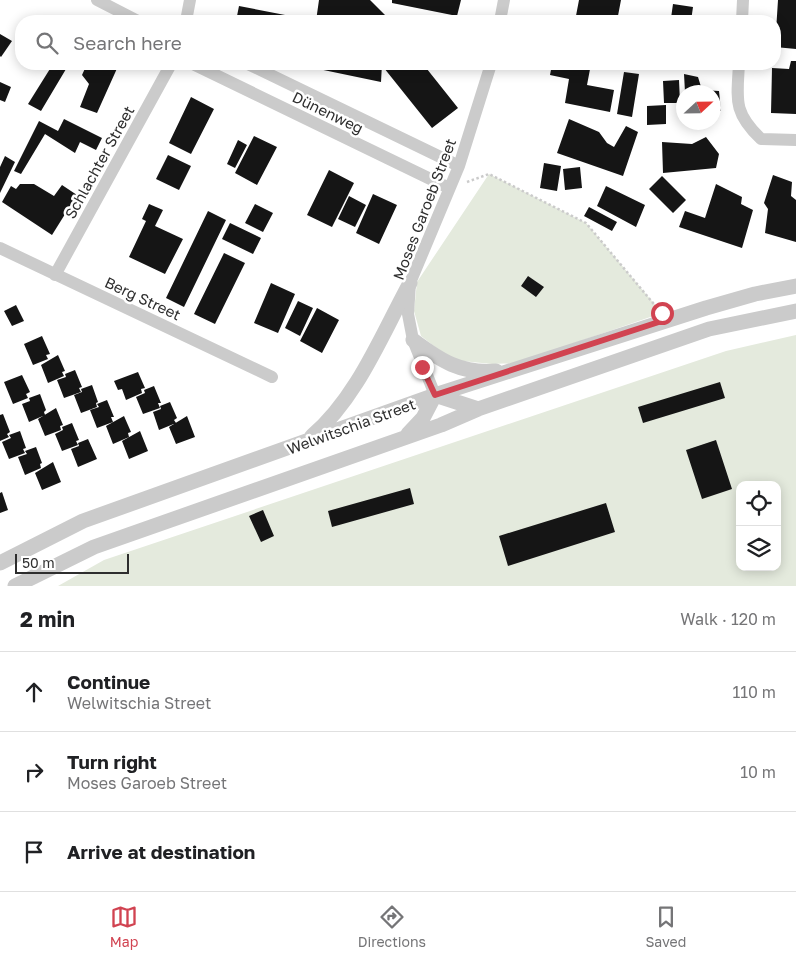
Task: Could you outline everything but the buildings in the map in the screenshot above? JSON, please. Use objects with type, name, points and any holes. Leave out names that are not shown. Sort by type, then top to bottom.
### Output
[{"type":"street","points":[[97,0],[126,15]]},
{"type":"street","points":[[187,15],[190,0]]},
{"type":"street","points":[[501,15],[504,0]]},
{"type":"street","points":[[742,15],[743,0]]},
{"type":"street","name":"Schlachter Street","points":[[55,275],[168,70]]},
{"type":"street","name":"Dünenweg","points":[[205,70],[449,188]]},
{"type":"street","name":"Dünenweg","points":[[260,70],[459,166]]},
{"type":"street","name":"Moses Garoeb Street","points":[[435,395],[414,340],[408,314],[410,283],[459,166],[489,70]]},
{"type":"street","points":[[739,70],[737,104],[746,125],[761,139],[796,140]]},
{"type":"street","name":"Berg Street","points":[[0,248],[272,378]]},
{"type":"street","points":[[304,444],[331,420],[349,396],[410,283]]},
{"type":"street","name":"Welwitschia Street","points":[[0,563],[83,521],[304,444],[435,395],[668,319],[755,294],[796,286]]},
{"type":"street","name":"Welwitschia Street","points":[[15,586],[94,547],[441,425],[478,409],[709,329],[796,311]]},
{"type":"street","points":[[414,340],[452,366],[480,372],[516,370]]},
{"type":"street","points":[[405,437],[423,418],[435,395],[478,409]]},
{"type":"path","points":[[449,188],[489,174],[586,223],[668,319]]},
{"type":"shaded area","points":[[489,174],[586,223],[662,313],[516,363],[492,364],[452,360],[421,336],[414,311],[417,282]]},
{"type":"shaded area","points":[[796,335],[796,586],[58,586],[104,560],[726,351]]},
{"type":"route","points":[[422,367],[435,395],[668,319],[662,313]]}]
